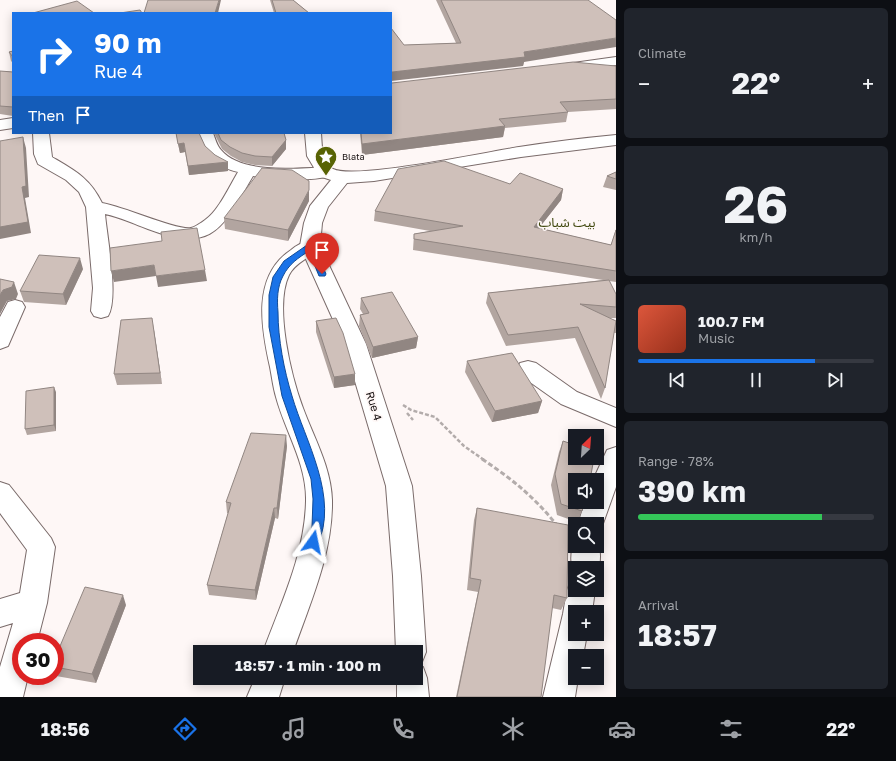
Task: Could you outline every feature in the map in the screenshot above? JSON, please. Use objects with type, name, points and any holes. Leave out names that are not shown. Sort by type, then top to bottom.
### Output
[{"type":"street","points":[[554,70],[616,62]]},
{"type":"street","points":[[0,125],[12,123]]},
{"type":"street","points":[[41,134],[42,154],[44,160],[72,176],[87,190],[95,207],[103,288],[101,311]]},
{"type":"street","points":[[205,134],[214,154],[226,163],[249,169],[284,174],[374,176],[521,152],[616,140]]},
{"type":"street","points":[[313,134],[315,156],[334,175]]},
{"type":"street","points":[[95,207],[113,210],[176,233],[194,234],[212,224],[222,212],[249,169]]},
{"type":"street","points":[[280,645],[306,572],[317,527],[319,499],[316,479],[287,396],[273,327],[273,295],[278,277],[287,263],[310,246],[313,223],[319,206],[334,175]]},
{"type":"street","name":"Rue 4","points":[[310,246],[355,344],[399,486],[407,576],[411,645]]},
{"type":"street","points":[[0,341],[15,307]]},
{"type":"street","points":[[528,369],[569,398],[616,418]]},
{"type":"street","points":[[593,517],[607,475],[616,457]]},
{"type":"street","points":[[0,493],[41,547],[32,603],[24,633]]},
{"type":"street","points":[[0,613],[32,603]]},
{"type":"street","points":[[559,697],[571,641]]},
{"type":"street","points":[[7,697],[12,679]]},
{"type":"street","points":[[263,697],[267,685]]},
{"type":"street","points":[[412,685],[413,697]]},
{"type":"path","points":[[399,402],[411,410],[435,417],[464,446],[517,483],[541,506]]},
{"type":"path","points":[[401,409],[414,420]]},
{"type":"building","points":[[148,0],[219,0],[215,12],[144,12]]},
{"type":"building","points":[[272,0],[293,0],[308,12],[276,12]]},
{"type":"building","points":[[441,0],[588,0],[616,20],[616,38],[524,52],[525,57],[392,72],[392,29],[404,45],[461,43]]},
{"type":"building","points":[[77,1],[93,12],[37,12]]},
{"type":"building","points":[[140,10],[141,12],[127,12]]},
{"type":"building","points":[[573,62],[616,66],[616,99],[560,102],[568,112],[499,119],[505,126],[362,144],[361,134],[392,134],[392,83]]},
{"type":"building","points":[[0,71],[12,72],[12,107],[0,106]]},
{"type":"building","points":[[176,134],[199,134],[205,146],[215,155],[228,162],[188,166],[184,143],[178,144]]},
{"type":"building","points":[[218,134],[284,134],[286,140],[272,157],[255,156],[242,153],[230,147],[221,140]]},
{"type":"building","points":[[23,137],[26,186],[22,187],[28,222],[0,227],[0,141]]},
{"type":"building","points":[[444,161],[510,184],[520,173],[563,189],[534,227],[611,245],[616,230],[616,271],[414,239],[414,234],[463,226],[375,211],[398,169]]},
{"type":"building","points":[[262,168],[292,170],[309,181],[309,190],[288,230],[224,218]]},
{"type":"building","points":[[616,172],[616,179],[607,176]]},
{"type":"building","points":[[197,228],[205,270],[156,276],[154,265],[111,271],[110,248],[162,241],[161,232]]},
{"type":"building","points":[[39,255],[80,258],[63,294],[20,291]]},
{"type":"building","points":[[0,279],[14,282],[12,287],[3,290],[0,295]]},
{"type":"building","points":[[609,280],[616,294],[616,307],[580,304],[616,321],[605,388],[578,327],[508,335],[488,293]]},
{"type":"building","points":[[392,292],[418,337],[373,347],[360,315],[369,313],[361,298]]},
{"type":"building","points":[[152,318],[160,373],[114,374],[121,320]]},
{"type":"building","points":[[336,318],[343,333],[355,374],[334,377],[316,321]]},
{"type":"building","points":[[512,353],[542,401],[495,411],[467,361]]},
{"type":"building","points":[[54,387],[54,425],[25,429],[26,391]]},
{"type":"building","points":[[251,433],[286,435],[277,508],[274,508],[255,590],[207,585],[231,503],[226,502]]},
{"type":"building","points":[[563,441],[568,443],[568,465],[593,465],[591,473],[568,473],[568,506],[561,504],[555,474]]},
{"type":"building","points":[[477,508],[568,525],[567,598],[554,595],[541,697],[457,697],[481,580],[470,578]]},
{"type":"building","points":[[85,587],[123,595],[92,674],[64,669],[64,637]]},
{"type":"place","name":"Blata","points":[[326,176]]},
{"type":"district","name":"بيت شباب","points":[[567,222]]},
{"type":"route","points":[[313,542],[317,527],[319,499],[316,479],[287,396],[273,327],[273,295],[278,277],[287,263],[310,246],[322,274]]}]
